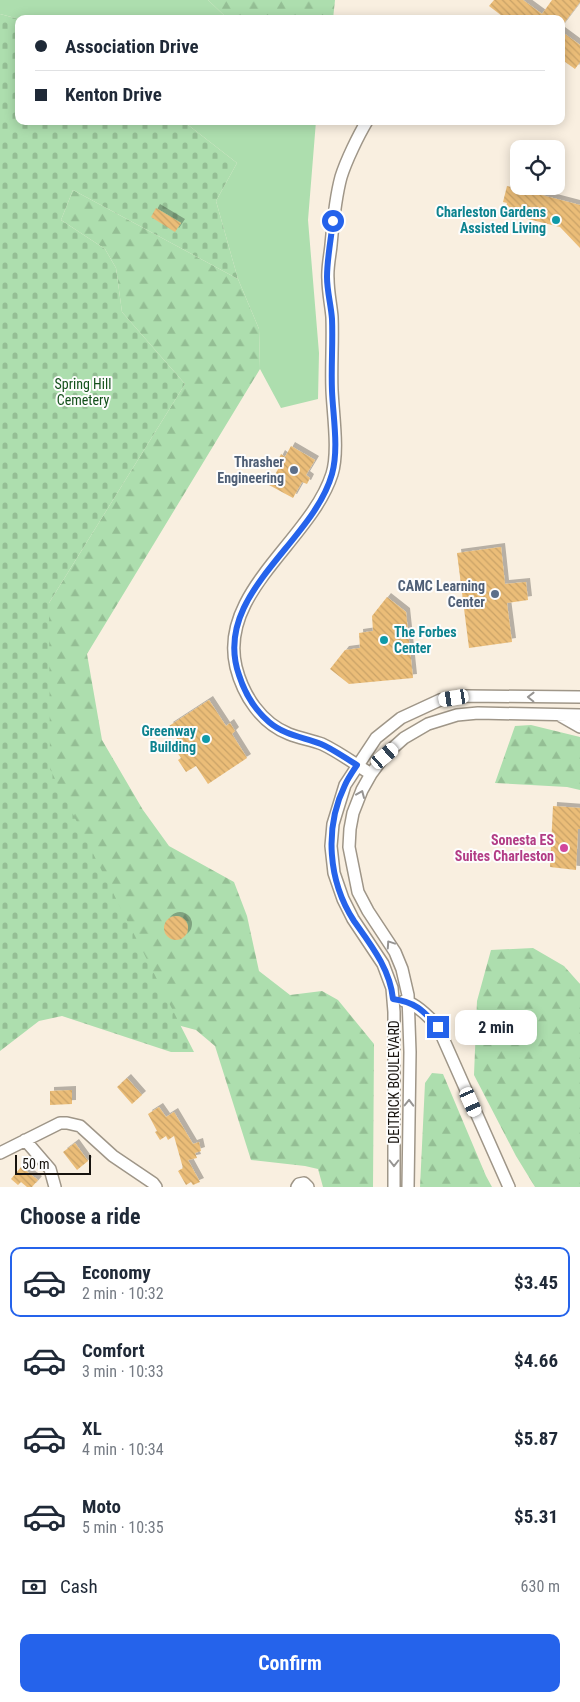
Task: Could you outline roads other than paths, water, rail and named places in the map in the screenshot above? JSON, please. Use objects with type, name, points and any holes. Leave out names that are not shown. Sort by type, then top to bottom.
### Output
[{"type":"street","points":[[365,125],[341,176],[333,221],[327,277],[332,318],[331,350],[335,449],[332,472],[324,493],[313,512],[258,585],[242,610],[234,635],[234,654],[236,668],[244,691],[270,723],[287,733],[322,744],[371,774]]},
{"type":"street","name":"DEITRICK BOULEVARD","points":[[394,1187],[394,1012],[392,988],[383,964],[353,919],[343,899],[334,873],[330,846],[333,824],[345,785],[376,738],[401,718],[440,700],[467,696],[580,697]]},
{"type":"street","name":"DEITRICK BOULEVARD","points":[[408,1187],[410,1052],[408,1002],[405,981],[395,952],[358,892],[349,847],[353,813],[362,790],[371,774],[385,756],[404,738],[428,724],[457,715],[478,713],[580,715]]},
{"type":"street","points":[[557,714],[580,727]]},
{"type":"street","points":[[393,999],[408,1002],[426,1014],[438,1027],[509,1187]]},
{"type":"street","points":[[0,1153],[60,1123],[67,1123],[80,1126],[113,1156],[156,1187]]},
{"type":"street","points":[[25,1140],[50,1169],[55,1187]]},
{"type":"street","points":[[298,1187],[299,1184],[304,1183],[308,1187]]},
{"type":"place","name":"Charleston Gardens Assisted Living","points":[[556,220]]},
{"type":"place","name":"Thrasher Engineering","points":[[294,470]]},
{"type":"place","name":"CAMC Learning Center","points":[[495,594]]},
{"type":"place","name":"The Forbes Center","points":[[384,640]]},
{"type":"place","name":"Greenway Building","points":[[206,739]]},
{"type":"place","name":"Sonesta ES Suites Charleston","points":[[564,848]]},
{"type":"park label","name":"Spring Hill Cemetery","points":[[83,392]]}]
